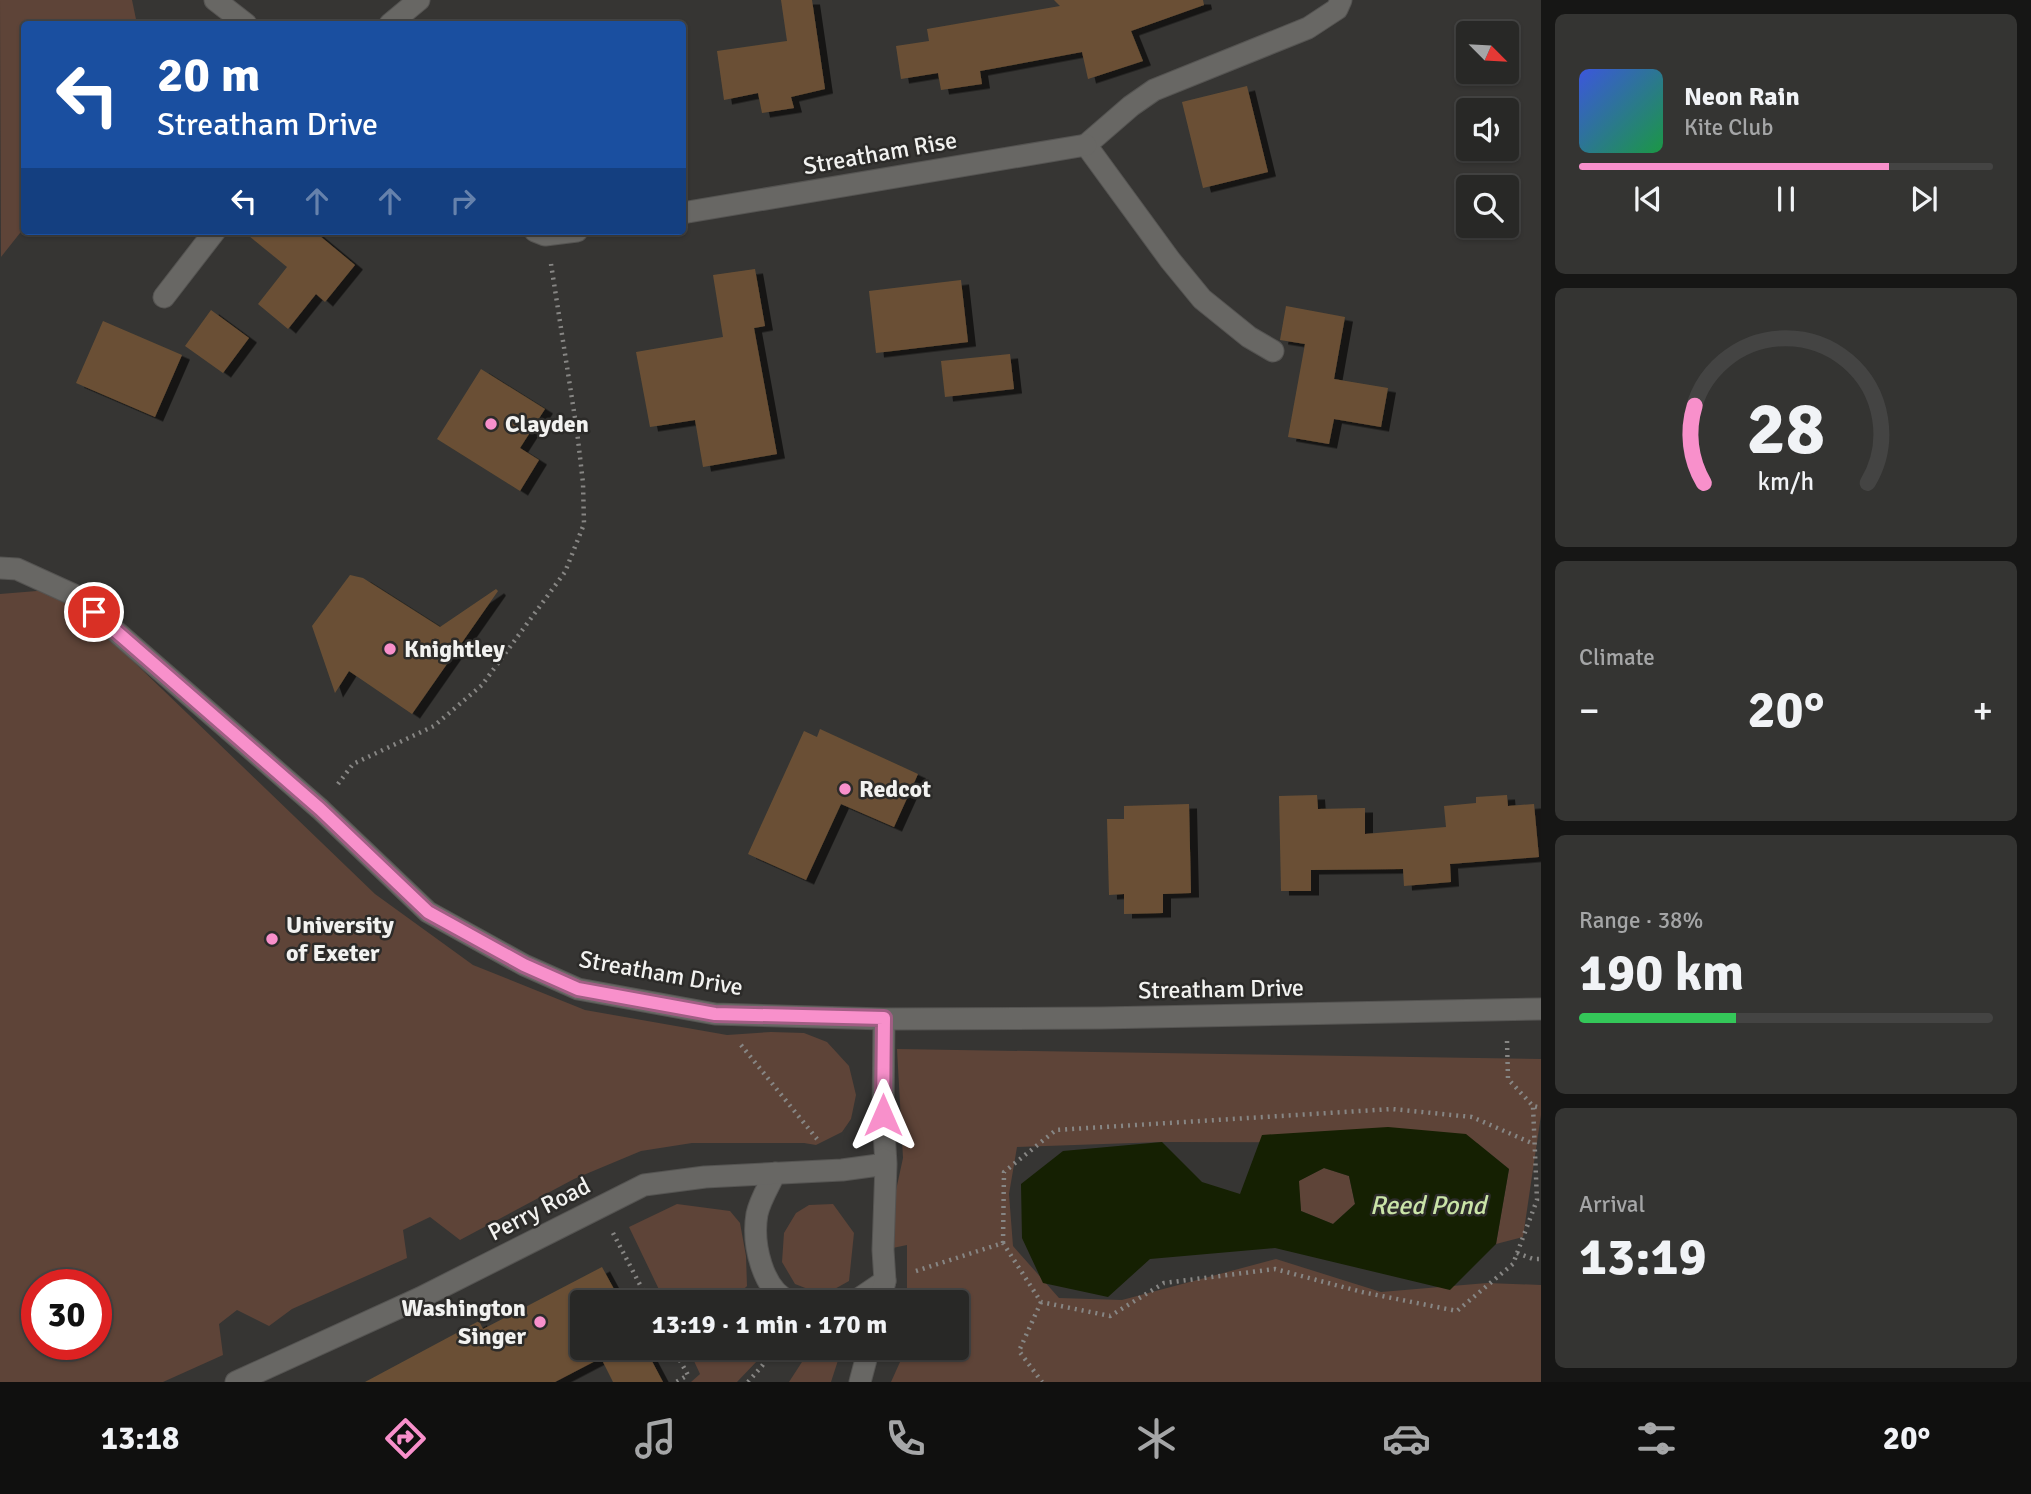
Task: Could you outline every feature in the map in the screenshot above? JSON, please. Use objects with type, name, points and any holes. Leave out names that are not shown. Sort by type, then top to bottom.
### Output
[{"type":"street","points":[[215,0],[242,21]]},
{"type":"street","points":[[394,21],[419,0]]},
{"type":"street","points":[[1273,351],[1249,337],[1202,299],[1086,145],[1154,90],[1308,28],[1337,9],[1341,0]]},
{"type":"street","name":"Streatham Rise","points":[[686,212],[1086,145]]},
{"type":"street","points":[[164,296],[212,235]]},
{"type":"street","name":"Streatham Drive","points":[[0,568],[17,569],[74,595],[320,809],[428,912],[524,965],[578,989],[715,1014],[884,1018],[1115,1017],[1541,1009]]},
{"type":"street","points":[[882,1290],[886,1164],[883,1115],[884,1018]]},
{"type":"street","name":"Perry Road","points":[[236,1382],[420,1298],[644,1185],[705,1177],[842,1170],[886,1164]]},
{"type":"street","points":[[775,1173],[757,1215],[761,1267],[777,1290]]},
{"type":"street","points":[[860,1382],[866,1360]]},
{"type":"path","points":[[320,809],[353,764],[434,726],[482,685],[565,572],[584,524],[577,431],[540,235]]},
{"type":"path","points":[[1506,1009],[1508,1079],[1533,1106],[1541,1108]]},
{"type":"path","points":[[734,1037],[842,1170]]},
{"type":"path","points":[[1533,1106],[1538,1200],[1513,1264],[1457,1311],[1362,1292],[1275,1269],[1164,1283],[1110,1316],[1041,1302],[1003,1243],[1004,1172],[1055,1130],[1392,1109],[1472,1117],[1534,1144]]},
{"type":"path","points":[[602,1207],[606,1221],[643,1290]]},
{"type":"path","points":[[887,1290],[1003,1243]]},
{"type":"path","points":[[1517,1252],[1533,1259],[1541,1259]]},
{"type":"path","points":[[1041,1302],[1019,1351],[1042,1382]]},
{"type":"path","points":[[676,1382],[688,1375],[680,1360]]},
{"type":"path","points":[[748,1382],[766,1360]]},
{"type":"shaded area","points":[[0,0],[132,0],[136,21],[21,21],[21,232],[1,257]]},
{"type":"shaded area","points":[[49,590],[82,612],[375,894],[473,965],[585,1010],[727,1035],[804,1033],[827,1042],[849,1066],[856,1095],[851,1119],[842,1132],[816,1145],[692,1143],[641,1151],[574,1179],[460,1240],[430,1217],[403,1230],[407,1258],[292,1309],[269,1326],[237,1310],[219,1324],[223,1355],[163,1382],[0,1382],[0,594]]},
{"type":"shaded area","points":[[897,1049],[1541,1059],[1541,1115],[1523,1237],[1496,1244],[1509,1169],[1477,1143],[1162,1142],[1017,1147],[1009,1194],[1013,1246],[1059,1298],[1122,1300],[1276,1259],[1381,1292],[1487,1283],[1541,1285],[1541,1382],[891,1382],[900,1360],[969,1360],[969,1290],[907,1290],[907,1245],[883,1250],[903,1158]]},
{"type":"shaded area","points":[[1324,1168],[1349,1176],[1355,1204],[1333,1224],[1301,1211],[1298,1181]]},
{"type":"shaded area","points":[[677,1204],[730,1211],[740,1223],[746,1256],[747,1286],[743,1290],[659,1290],[629,1227]]},
{"type":"shaded area","points":[[833,1204],[854,1233],[849,1281],[833,1290],[810,1290],[795,1284],[782,1262],[784,1233],[796,1213],[809,1205]]},
{"type":"shaded area","points":[[694,1360],[758,1360],[737,1382],[691,1382],[700,1374]]},
{"type":"shaded area","points":[[803,1360],[838,1360],[831,1382],[789,1382]]},
{"type":"water","name":"Reed Pond","points":[[1388,1127],[1466,1134],[1509,1169],[1496,1244],[1450,1290],[1275,1248],[1150,1259],[1108,1297],[1043,1283],[1022,1238],[1021,1184],[1063,1151],[1162,1142],[1202,1182],[1240,1194],[1262,1135]],"holes":[[[1324,1168],[1349,1176],[1355,1204],[1333,1224],[1301,1211],[1299,1181]]]},
{"type":"building","points":[[781,0],[812,0],[825,89],[791,97],[794,108],[762,113],[758,93],[724,100],[717,51],[787,41]]},
{"type":"building","points":[[1054,0],[1203,0],[1204,5],[1131,31],[1143,61],[1088,79],[1082,52],[980,71],[982,84],[941,90],[938,73],[901,79],[896,46],[929,41],[927,29],[1060,6]]},
{"type":"building","points":[[1247,86],[1268,172],[1203,188],[1182,102]]},
{"type":"building","points":[[248,235],[319,235],[355,265],[325,302],[316,294],[288,329],[258,304],[287,267]]},
{"type":"building","points":[[755,269],[765,326],[754,328],[777,454],[703,467],[695,420],[650,427],[636,352],[723,337],[713,275]]},
{"type":"building","points":[[961,280],[968,342],[876,353],[869,291]]},
{"type":"building","points":[[1286,306],[1345,317],[1334,379],[1388,388],[1381,427],[1334,419],[1329,444],[1288,437],[1305,344],[1280,340]]},
{"type":"building","points":[[211,310],[249,338],[223,373],[185,346]]},
{"type":"building","points":[[103,321],[182,355],[155,417],[76,383]]},
{"type":"building","points":[[1010,354],[1014,389],[945,397],[941,361]]},
{"type":"building","name":"Clayden","points":[[481,369],[545,409],[520,448],[539,460],[520,491],[437,439]]},
{"type":"building","name":"Knightley","points":[[350,575],[363,578],[440,627],[496,589],[498,591],[412,714],[349,671],[335,693],[312,626]]},
{"type":"building","name":"Redcot","points":[[820,729],[918,774],[894,827],[841,804],[806,880],[748,854],[804,731],[817,737]]},
{"type":"building","points":[[1317,795],[1318,809],[1365,808],[1365,834],[1446,827],[1444,806],[1476,803],[1476,797],[1507,795],[1508,806],[1534,804],[1539,857],[1450,864],[1451,882],[1404,886],[1403,869],[1311,870],[1311,891],[1281,891],[1279,796]]},
{"type":"building","points":[[1189,804],[1191,893],[1163,894],[1163,913],[1124,914],[1124,894],[1109,895],[1107,819],[1124,819],[1124,806]]},
{"type":"building","name":"Washington Singer","points":[[602,1267],[614,1290],[570,1290],[570,1360],[597,1360],[555,1382],[365,1382],[479,1321],[483,1329]]},
{"type":"building","name":"Washington Singer","points":[[602,1360],[651,1360],[663,1382],[613,1382]]},
{"type":"place","name":"Clayden","points":[[491,424]]},
{"type":"place","name":"Knightley","points":[[390,649]]},
{"type":"place","name":"Redcot","points":[[845,789]]},
{"type":"place","name":"University of Exeter","points":[[272,939]]},
{"type":"place","name":"Washington Singer","points":[[540,1322]]},
{"type":"route","points":[[94,612],[320,809],[428,912],[524,965],[578,989],[715,1014],[884,1018],[883,1115]]}]
